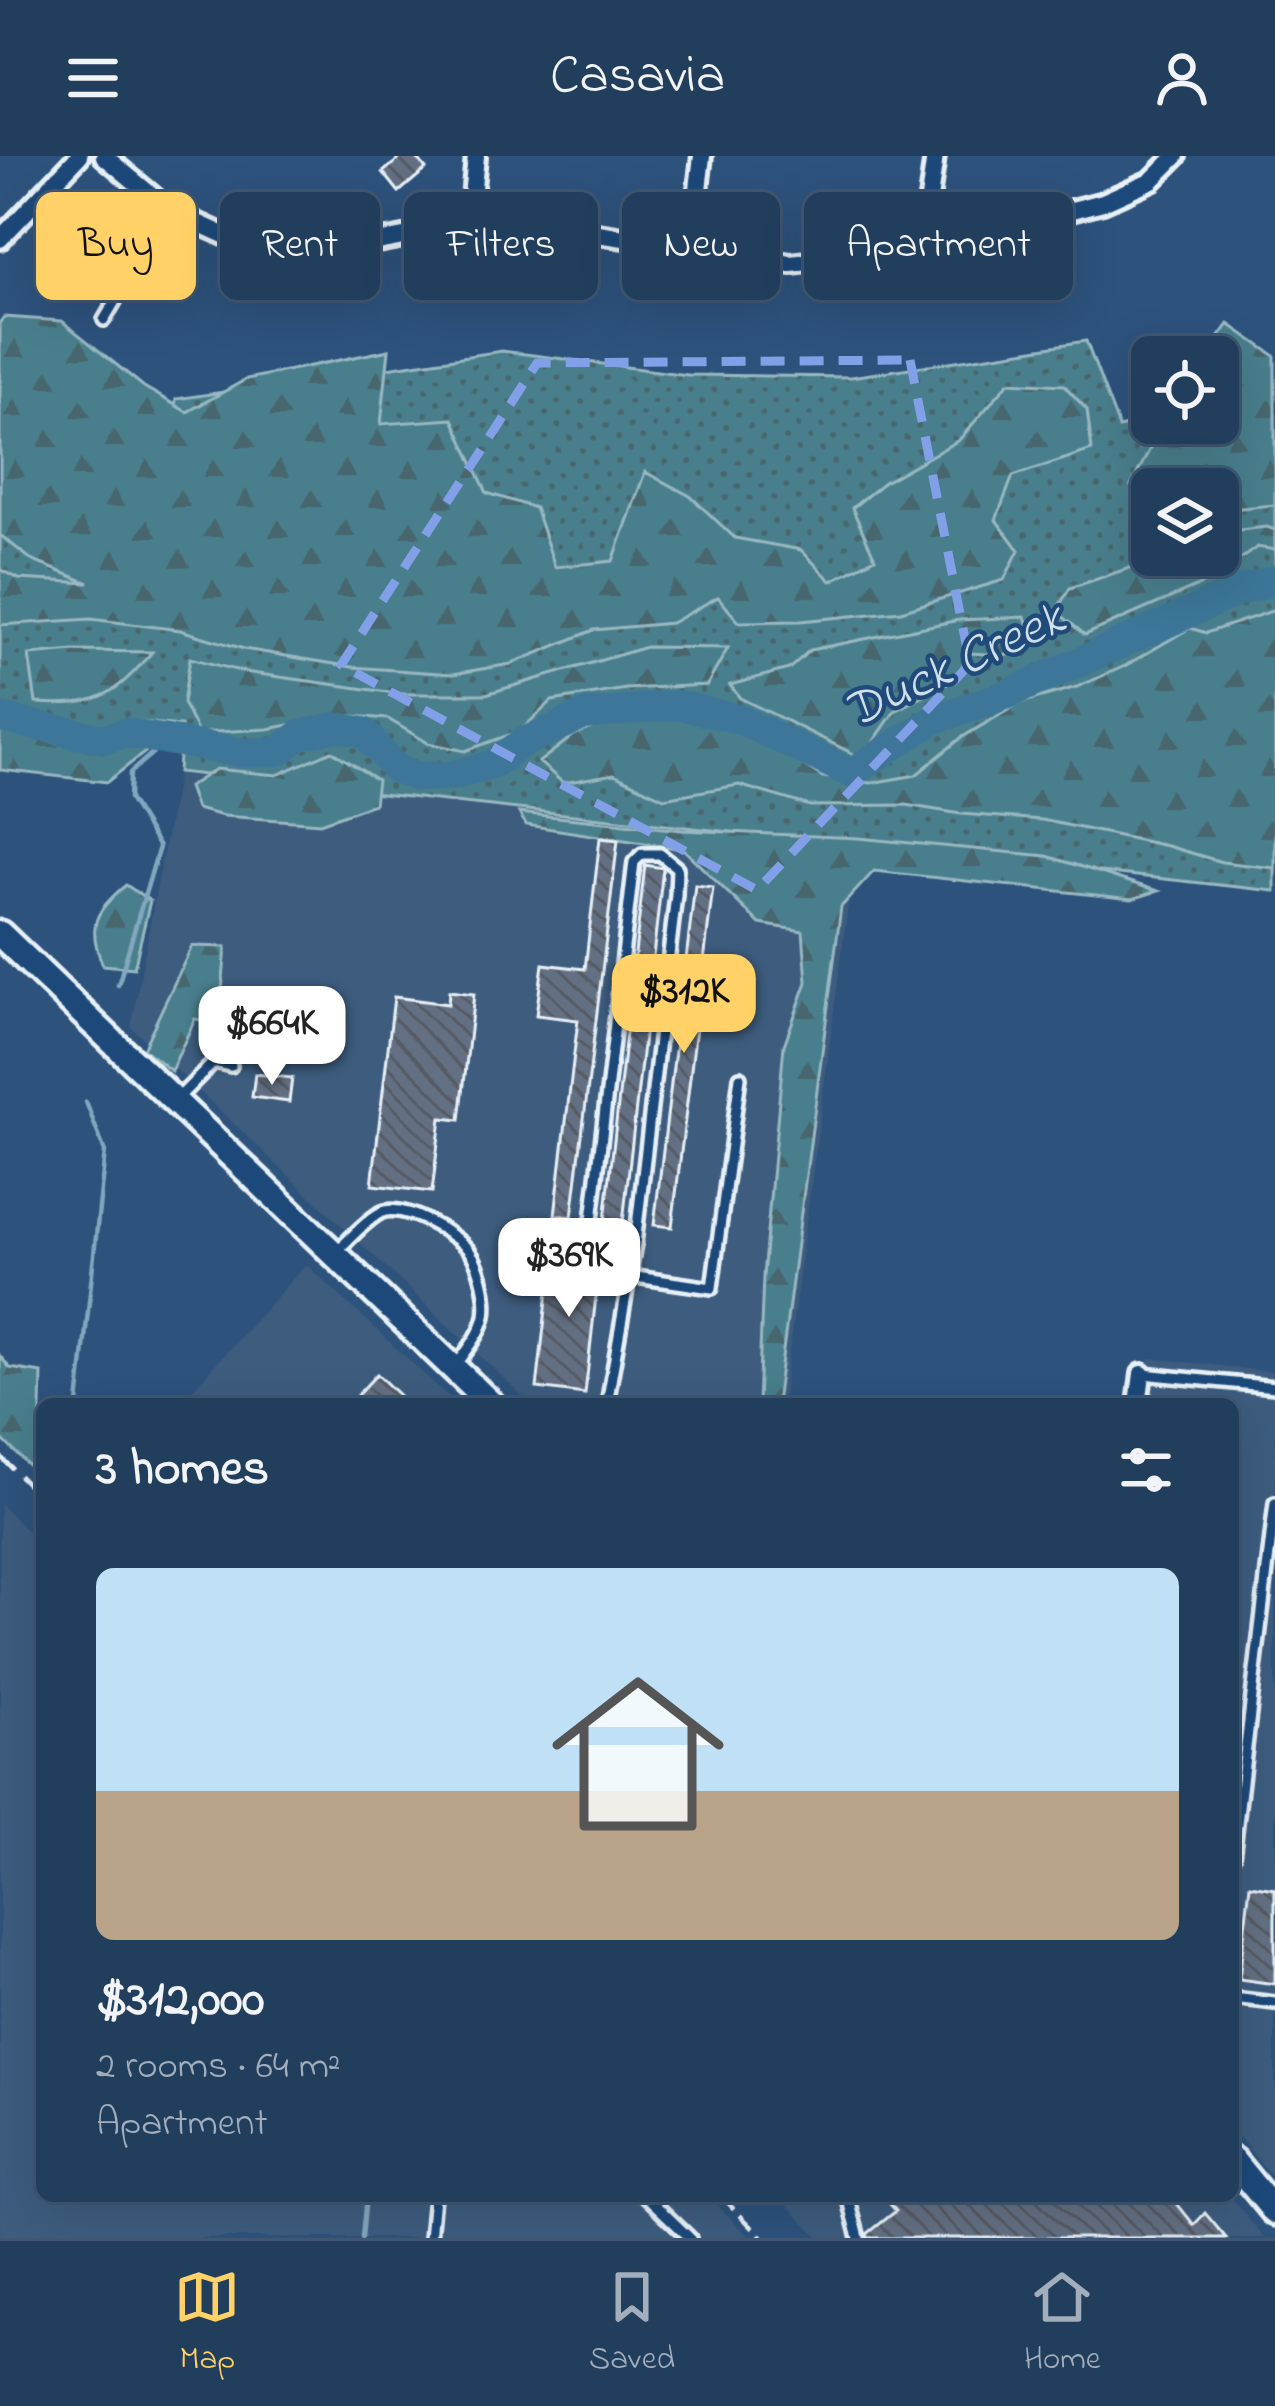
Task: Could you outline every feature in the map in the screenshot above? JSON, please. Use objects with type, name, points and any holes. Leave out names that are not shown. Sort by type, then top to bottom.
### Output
[{"type":"main road","points":[[0,934],[483,1398]]},
{"type":"main road","points":[[1239,2168],[1275,2212]]},
{"type":"street","points":[[0,239],[79,156]]},
{"type":"street","points":[[104,156],[147,192]]},
{"type":"street","points":[[473,192],[476,156]]},
{"type":"street","points":[[698,192],[702,156]]},
{"type":"street","points":[[929,192],[934,156]]},
{"type":"street","points":[[1073,210],[1152,180],[1163,163],[1177,156]]},
{"type":"street","points":[[196,223],[224,236],[330,251],[404,240]]},
{"type":"street","points":[[1139,1398],[1142,1373]]},
{"type":"lane","points":[[104,320],[116,300]]},
{"type":"lane","points":[[608,1398],[635,1244],[676,896],[677,868],[660,854],[642,854],[634,862],[590,1237],[635,1244]]},
{"type":"lane","points":[[174,1102],[214,1062],[231,1066]]},
{"type":"lane","points":[[629,1276],[712,1288],[740,1077]]},
{"type":"lane","points":[[334,1254],[381,1212],[397,1210],[436,1224],[470,1251],[482,1281],[486,1311],[478,1333],[454,1369]]},
{"type":"lane","points":[[1142,1373],[1275,1387]]},
{"type":"lane","points":[[1239,1806],[1275,1503]]},
{"type":"lane","points":[[1239,1998],[1275,2003]]},
{"type":"lane","points":[[430,2238],[433,2202]]},
{"type":"lane","points":[[652,2202],[690,2238]]},
{"type":"lane","points":[[850,2202],[860,2238]]},
{"type":"highlighted area","points":[[910,360],[970,664],[757,890],[341,665],[537,363]]},
{"type":"shaded area","points":[[178,772],[856,846],[783,1398],[525,1398],[131,1027]]},
{"type":"shaded area","points":[[306,1264],[450,1398],[184,1398]]},
{"type":"shaded area","points":[[1150,1358],[1275,1372],[1275,2181],[1239,2137],[1239,1398],[1145,1398]]},
{"type":"shaded area","points":[[0,1504],[36,1539],[36,2202],[714,2202],[751,2238],[0,2238]]},
{"type":"shaded area","points":[[785,2202],[1235,2202],[1264,2238],[820,2238]]},
{"type":"green space","points":[[4,317],[62,321],[144,387],[187,412],[247,379],[389,350],[381,424],[453,419],[487,493],[535,508],[555,567],[613,561],[645,472],[690,496],[735,538],[801,550],[831,581],[875,558],[852,508],[884,482],[959,440],[1009,382],[1064,385],[1087,410],[1092,450],[1013,476],[996,520],[1019,550],[1004,580],[901,611],[739,622],[718,597],[671,623],[594,630],[511,664],[453,674],[352,667],[244,649],[180,630],[91,619],[0,625],[0,569],[19,579],[89,583],[33,561],[0,535],[0,322]]},
{"type":"green space","points":[[1229,324],[1275,356],[1275,505],[1239,508],[1239,468],[1140,468],[1152,444],[1239,444],[1239,336],[1220,336]]},
{"type":"green space","points":[[1086,341],[1119,428],[1131,425],[1131,444],[1239,444],[1239,420],[1275,415],[1275,891],[178,772],[181,726],[142,722],[0,738],[0,536],[150,562],[176,399],[502,351],[688,375],[851,377]]},
{"type":"green space","points":[[1239,530],[1275,530],[1275,550],[1257,547],[1239,560]]},
{"type":"green space","points":[[1131,567],[1131,576],[1217,576],[1085,635],[1056,611],[1070,588]]},
{"type":"green space","points":[[1275,610],[1275,868],[1222,862],[1042,820],[906,805],[810,806],[739,785],[664,798],[614,774],[563,783],[539,762],[574,735],[614,719],[655,716],[699,718],[752,733],[823,777],[871,783],[916,775],[961,738],[1020,703],[1077,687],[1125,666],[1190,628],[1206,633]]},
{"type":"green space","points":[[1025,617],[1032,636],[1007,655],[969,653],[955,680],[895,711],[862,758],[740,698],[730,685],[789,669],[810,650],[959,620]]},
{"type":"green space","points":[[646,647],[728,648],[707,685],[626,689],[552,701],[520,731],[465,751],[428,743],[388,719],[342,715],[268,729],[198,733],[183,703],[190,658],[244,672],[402,694],[486,694]]},
{"type":"green space","points":[[152,652],[126,680],[102,696],[74,703],[36,703],[29,655]]},
{"type":"green space","points":[[22,730],[97,745],[153,731],[153,746],[107,782],[0,770],[0,733]]},
{"type":"green space","points":[[332,751],[377,780],[374,804],[320,823],[223,816],[196,809],[188,787],[216,769],[277,775]]},
{"type":"green space","points":[[519,813],[682,830],[858,838],[1047,856],[1158,891],[1132,899],[874,871],[841,907],[777,1398],[758,1398],[763,1276],[784,1045],[807,982],[803,931],[760,924],[683,849],[526,825]]},
{"type":"green space","points":[[126,885],[150,901],[134,968],[103,965],[95,940],[101,911]]},
{"type":"green space","points":[[192,946],[226,947],[219,1023],[195,1019],[171,1071],[143,1049]]},
{"type":"green space","points":[[0,1356],[10,1368],[42,1373],[41,1398],[36,1398],[36,1473],[0,1437]]},
{"type":"building","points":[[403,156],[415,156],[426,169],[399,192],[383,172]]},
{"type":"building","points":[[600,838],[618,840],[572,1217],[555,1215],[578,1020],[536,1015],[543,964],[585,969]]},
{"type":"building","points":[[645,865],[663,868],[623,1222],[605,1220]]},
{"type":"building","points":[[695,885],[713,887],[672,1227],[654,1225]]},
{"type":"building","points":[[449,991],[474,994],[460,1120],[441,1118],[432,1192],[372,1185],[394,997],[448,1004]]},
{"type":"building","points":[[255,1074],[292,1078],[289,1102],[252,1097]]},
{"type":"building","points":[[553,1247],[601,1252],[585,1394],[537,1388]]},
{"type":"building","points":[[377,1374],[402,1398],[355,1398]]},
{"type":"building","points":[[1250,1885],[1275,1889],[1275,1984],[1239,1979]]},
{"type":"building","points":[[888,2202],[1176,2202],[1194,2225],[1205,2213],[1226,2238],[868,2238],[896,2211]]},
{"type":"waterway","name":"Duck Creek","points":[[0,718],[103,739],[125,733],[245,753],[279,751],[300,735],[336,727],[364,732],[395,768],[416,777],[450,776],[492,765],[522,743],[584,715],[678,705],[739,719],[851,773],[935,719],[1008,694],[1238,591],[1275,580]]},
{"type":"waterway","points":[[118,985],[159,847],[129,799],[130,773],[168,739]]},
{"type":"waterway","points":[[79,1398],[105,1152],[86,1102]]},
{"type":"waterway","points":[[362,2238],[365,2202]]},
{"type":"railway","points":[[0,1456],[36,1493]]},
{"type":"railway","points":[[727,2202],[763,2238]]}]
